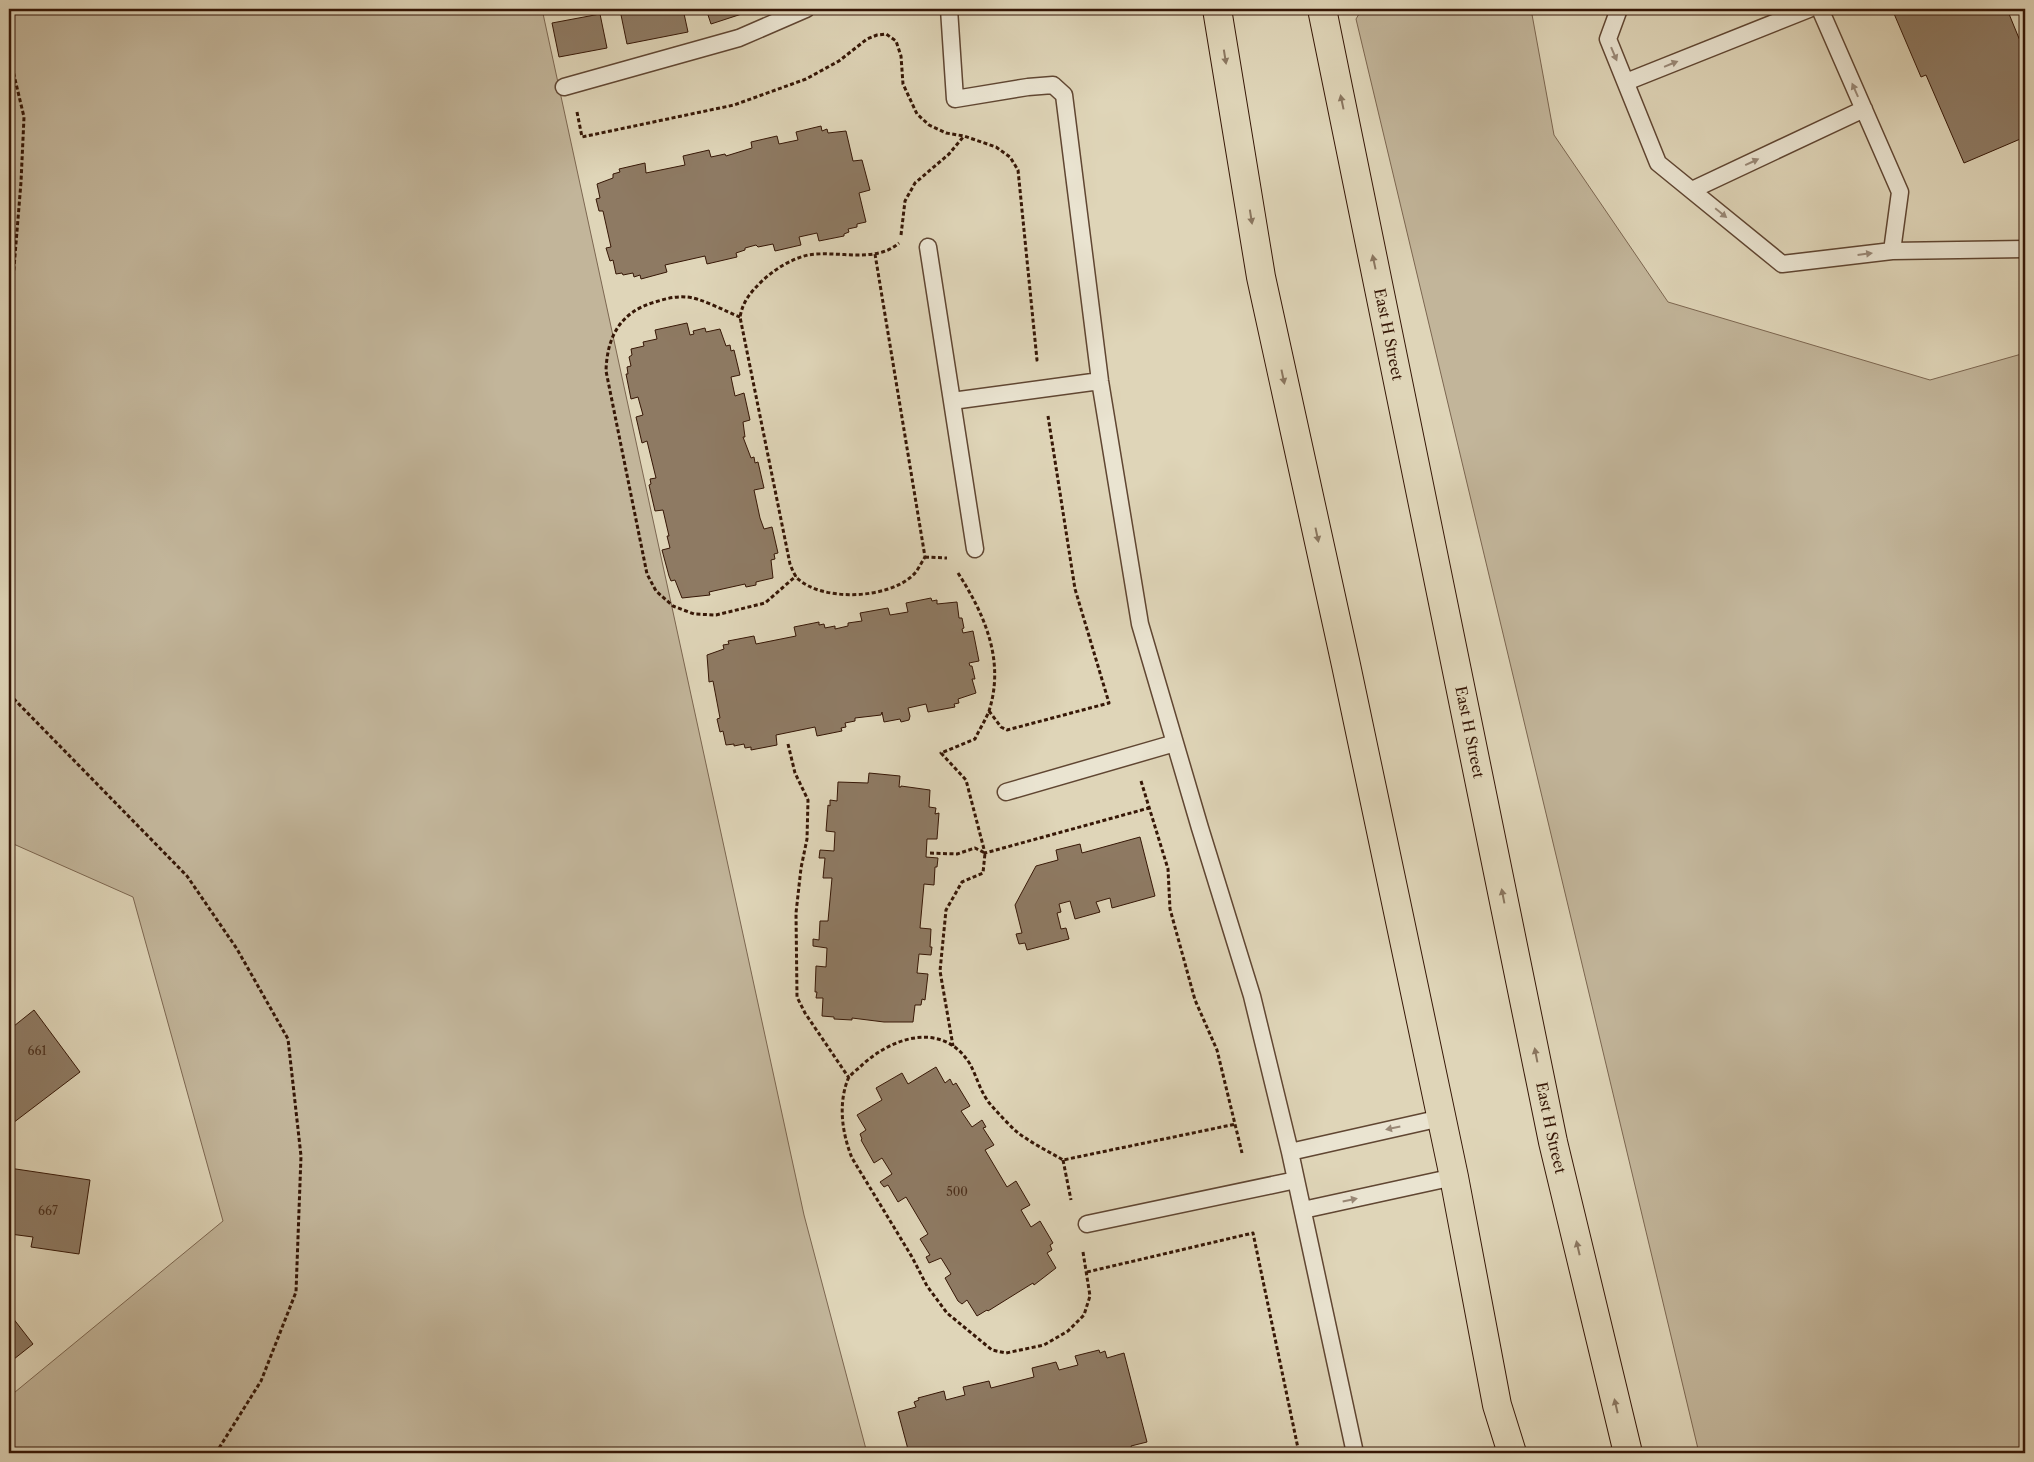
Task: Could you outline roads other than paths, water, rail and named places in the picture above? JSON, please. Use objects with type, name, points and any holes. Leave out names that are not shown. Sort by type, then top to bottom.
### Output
[{"type":"main road","points":[[1217,9],[1261,277],[1346,665],[1454,1177],[1497,1405],[1512,1453]]},
{"type":"main road","name":"East H Street","points":[[1322,9],[1553,1142],[1628,1453]]},
{"type":"lane","points":[[564,87],[739,38],[806,9]]},
{"type":"lane","points":[[949,9],[956,99],[1028,87],[1053,85],[1064,95],[1100,381],[1140,624],[1252,996],[1290,1152],[1355,1453]]},
{"type":"lane","points":[[1619,9],[1608,39],[1658,162],[1782,264],[1892,251],[2025,249]]},
{"type":"lane","points":[[1626,82],[1809,9]]},
{"type":"lane","points":[[1820,9],[1900,192],[1892,251]]},
{"type":"lane","points":[[1692,190],[1864,110]]},
{"type":"lane","points":[[928,247],[975,549]]},
{"type":"lane","points":[[952,401],[1100,381]]},
{"type":"lane","points":[[1006,792],[1175,743]]},
{"type":"lane","points":[[1290,1152],[1441,1118]]},
{"type":"lane","points":[[1303,1210],[1454,1177]]},
{"type":"lane","points":[[1087,1224],[1296,1180]]}]
